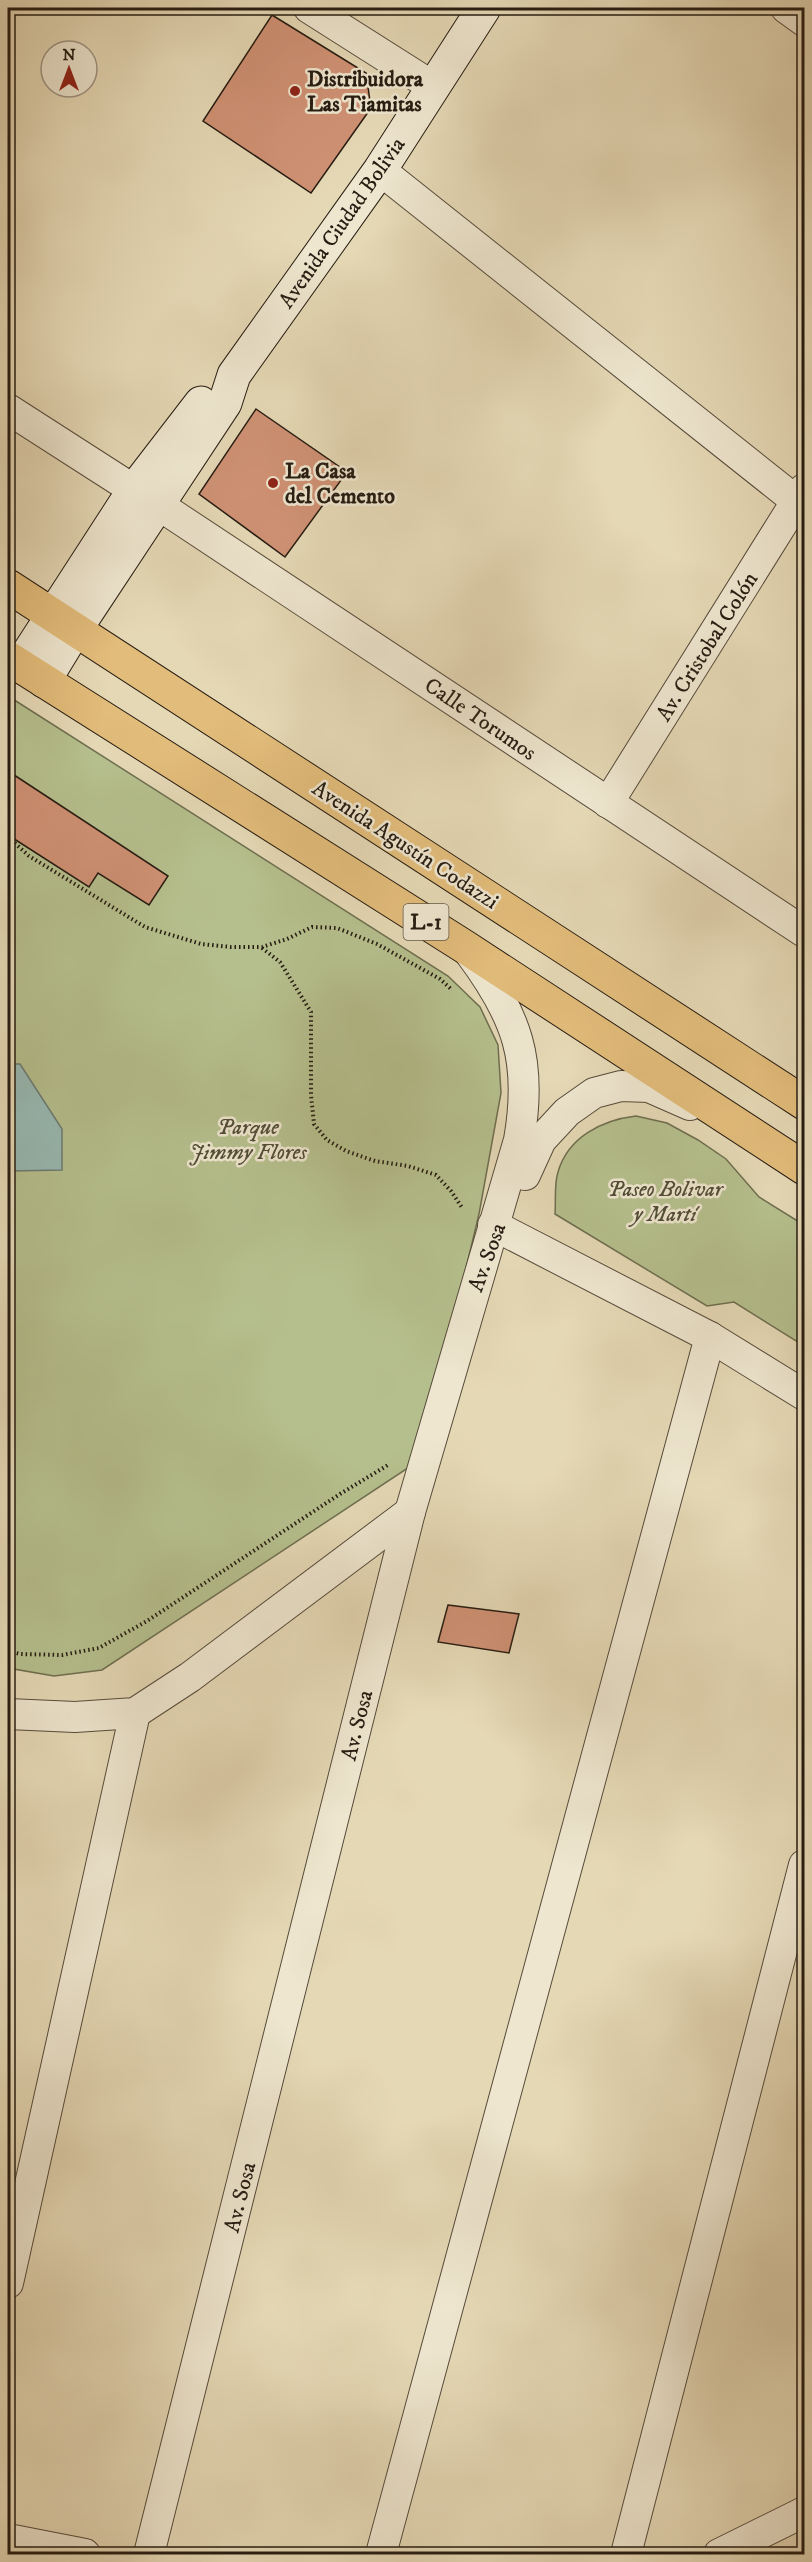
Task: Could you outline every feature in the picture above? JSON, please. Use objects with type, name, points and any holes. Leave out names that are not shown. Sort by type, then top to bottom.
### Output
[{"type":"main road","name":"Avenida Agustín Codazzi","points":[[8,586],[804,1103]]},
{"type":"main road","name":"L-1","points":[[24,668],[465,947],[804,1168]]},
{"type":"street","points":[[309,8],[432,86]]},
{"type":"street","name":"Avenida Ciudad Bolivia","points":[[24,668],[64,622],[145,497],[208,393],[234,375],[380,170],[484,8]]},
{"type":"street","points":[[786,8],[804,21]]},
{"type":"street","points":[[380,170],[802,499]]},
{"type":"street","name":"Calle Torumos","points":[[8,409],[804,932]]},
{"type":"street","name":"Av. Cristobal Colón","points":[[608,803],[802,499]]},
{"type":"street","points":[[465,947],[492,982],[511,1017],[522,1056],[525,1108],[519,1140],[493,1225],[710,1337],[804,1395]]},
{"type":"street","name":"Av. Sosa","points":[[149,2554],[410,1512],[493,1225],[515,1198],[541,1140],[567,1112],[594,1093],[621,1086],[649,1087],[750,1133]]},
{"type":"street","points":[[381,2554],[710,1337]]},
{"type":"street","points":[[8,1714],[75,1717],[135,1713],[190,1677],[410,1512]]},
{"type":"street","points":[[8,2283],[135,1713]]},
{"type":"street","points":[[626,2554],[804,1864]]},
{"type":"street","points":[[719,2554],[804,2512]]},
{"type":"street","points":[[8,2539],[85,2554]]},
{"type":"path","points":[[8,837],[29,856],[145,927],[201,944],[231,947],[262,947],[312,927],[337,928],[386,949],[440,979],[455,993]]},
{"type":"path","points":[[262,947],[280,962],[311,1012],[311,1095],[314,1124],[327,1140],[346,1151],[375,1161],[408,1166],[436,1175],[451,1191],[467,1217],[469,1206]]},
{"type":"path","points":[[8,1651],[62,1655],[99,1648],[147,1621],[340,1494],[395,1461]]},
{"type":"green space","name":"Parque Jimmy Flores","points":[[8,696],[448,976],[480,1007],[498,1045],[501,1093],[479,1214],[420,1460],[102,1670],[54,1676],[8,1668]]},
{"type":"green space","name":"Paseo Bolivar y Martí","points":[[636,1116],[667,1123],[698,1140],[726,1159],[759,1197],[804,1225],[804,1346],[734,1302],[707,1306],[555,1214],[557,1177],[570,1149],[588,1132],[599,1126]]},
{"type":"water","points":[[8,1064],[20,1064],[62,1129],[62,1170],[8,1171]]},
{"type":"building","name":"Distribuidora Las Tiamitas","points":[[272,15],[366,73],[371,108],[311,193],[203,121]]},
{"type":"building","name":"La Casa del Cemento","points":[[256,409],[347,472],[285,557],[199,494]]},
{"type":"building","points":[[8,771],[168,876],[149,905],[98,873],[89,887],[8,835]]},
{"type":"building","points":[[448,1605],[519,1614],[509,1653],[438,1642]]},
{"type":"place","name":"Distribuidora Las Tiamitas","points":[[295,91]]},
{"type":"place","name":"La Casa del Cemento","points":[[273,483]]}]
